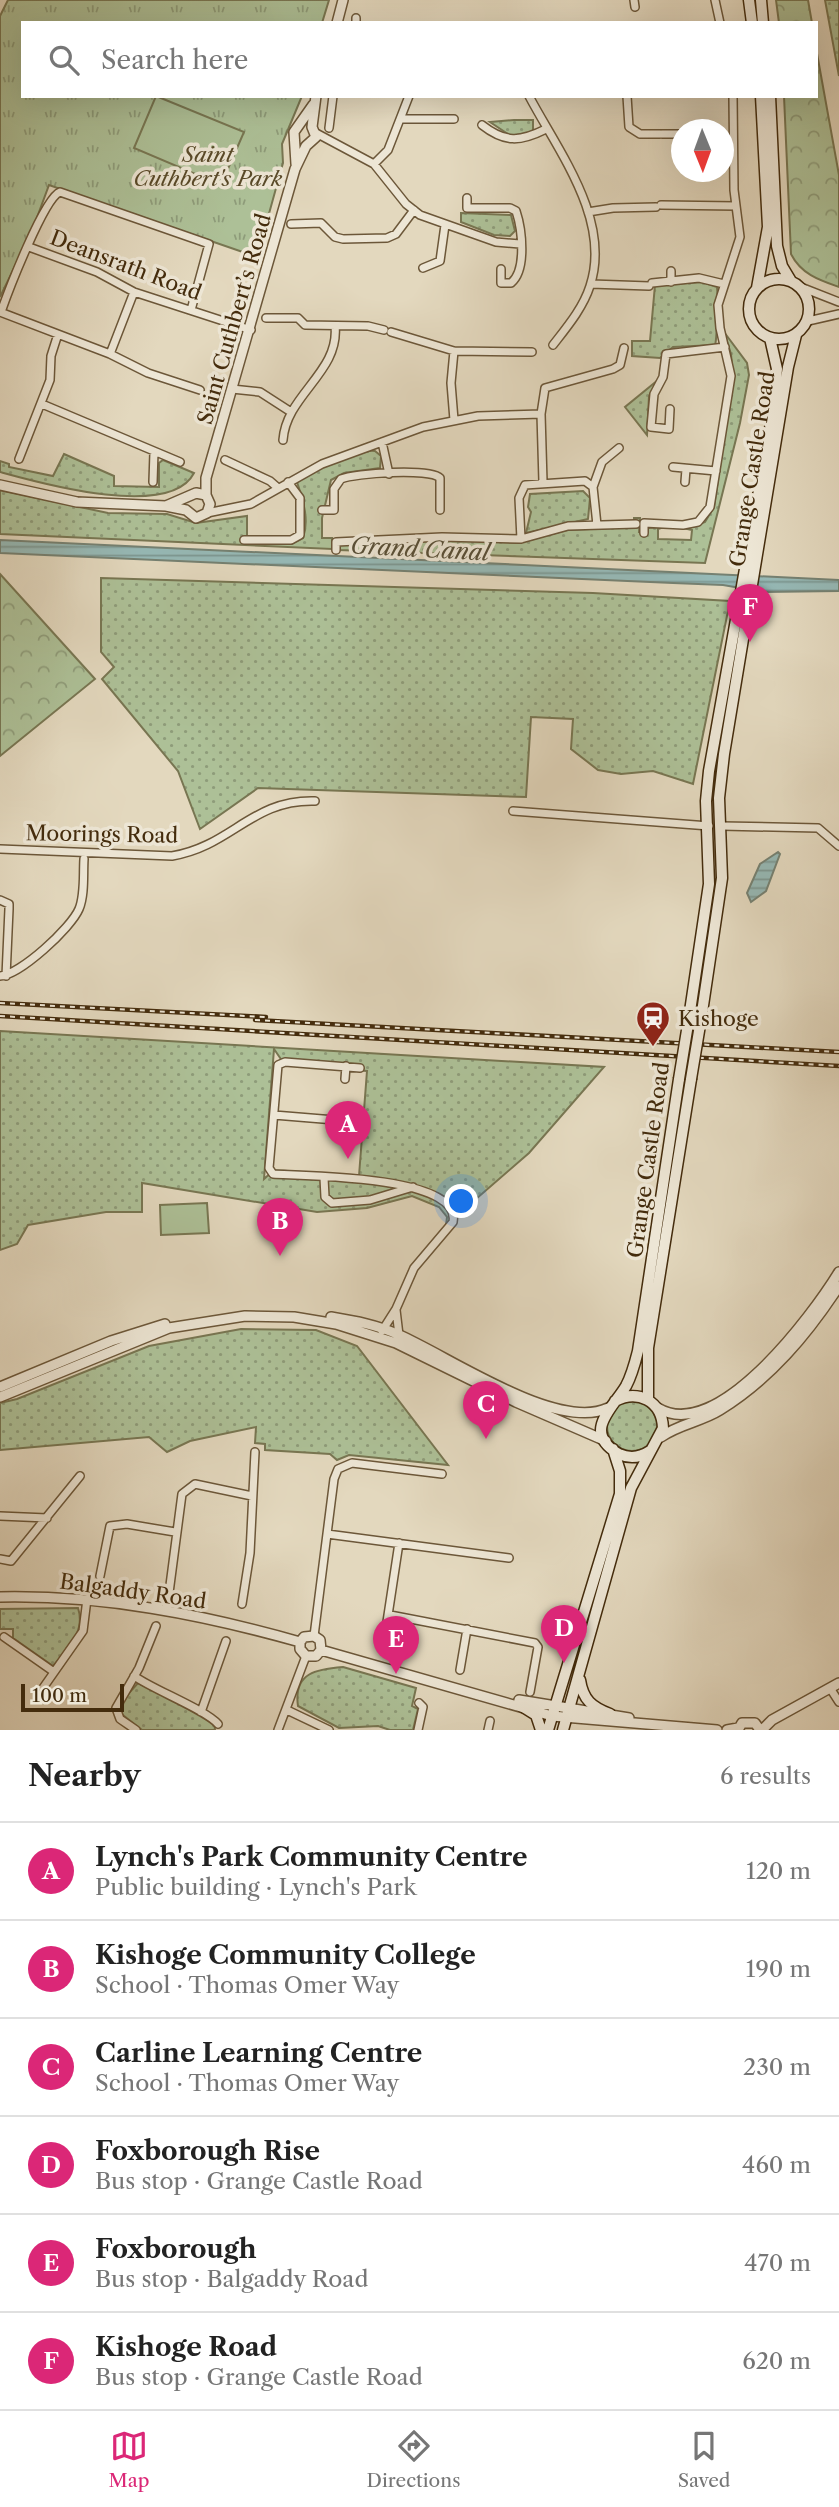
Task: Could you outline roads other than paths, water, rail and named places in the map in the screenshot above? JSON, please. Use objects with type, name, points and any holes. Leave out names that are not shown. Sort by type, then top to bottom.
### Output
[{"type":"main road","points":[[749,0],[752,21]]},
{"type":"main road","points":[[761,0],[763,21]]},
{"type":"main road","name":"Grange Castle Road","points":[[754,554],[777,374],[775,350],[770,338],[755,329],[750,320],[750,302],[757,288],[768,227],[761,98]]},
{"type":"main road","points":[[770,98],[777,246],[782,266],[808,300],[808,321]]},
{"type":"main road","points":[[757,288],[776,279],[795,284]]},
{"type":"main road","name":"Grange Castle Road","points":[[648,1399],[648,1348],[722,878],[719,798],[743,616],[788,367],[796,335],[808,321]]},
{"type":"main road","points":[[770,338],[784,339],[796,335]]},
{"type":"main road","name":"Grange Castle Road","points":[[548,1730],[620,1494],[620,1471],[602,1426],[612,1404],[626,1386],[638,1350],[709,884],[706,801],[709,771],[743,616]]},
{"type":"main road","points":[[563,1730],[631,1488],[650,1451],[661,1437],[663,1423],[658,1408],[648,1399],[628,1396],[612,1404]]},
{"type":"main road","points":[[609,1445],[629,1457],[650,1451]]},
{"type":"main road","points":[[579,1676],[582,1693],[591,1705],[610,1714]]},
{"type":"main road","points":[[520,1705],[537,1715],[541,1730]]},
{"type":"street","points":[[338,21],[343,0]]},
{"type":"street","points":[[715,0],[720,21]]},
{"type":"street","name":"Saint Cuthbert’s Road","points":[[295,169],[296,142],[293,132],[302,124],[316,98]]},
{"type":"street","name":"Saint Cuthbert’s Road","points":[[186,510],[201,500],[295,169],[312,137],[316,98]]},
{"type":"street","points":[[328,128],[333,98]]},
{"type":"street","points":[[374,164],[388,150],[408,98]]},
{"type":"street","points":[[529,98],[588,212],[594,244],[591,284],[583,302],[553,345]]},
{"type":"street","points":[[626,98],[629,127],[640,134],[671,134]]},
{"type":"street","points":[[733,98],[733,119]]},
{"type":"street","points":[[401,119],[454,118]]},
{"type":"street","points":[[434,120],[435,130]]},
{"type":"street","points":[[302,124],[312,137]]},
{"type":"street","points":[[482,125],[496,136],[513,140],[527,138],[546,129]]},
{"type":"street","points":[[296,142],[312,137],[353,150],[374,164],[414,210],[445,225],[496,243],[520,244]]},
{"type":"street","points":[[643,533],[644,523],[698,523],[710,507],[731,376],[718,305],[739,247],[740,227],[736,206],[734,159]]},
{"type":"street","points":[[191,310],[208,256],[208,244],[60,192],[52,198],[12,281],[1,312],[110,354],[148,373],[200,390]]},
{"type":"street","points":[[467,198],[467,208],[510,208],[516,211],[520,223],[519,274],[516,279],[501,283],[501,269]]},
{"type":"street","points":[[588,212],[659,206],[736,206]]},
{"type":"street","points":[[291,224],[321,223],[335,237],[343,239],[387,237],[396,234],[414,210]]},
{"type":"street","points":[[423,268],[440,261],[445,225]]},
{"type":"street","name":"Deansrath Road","points":[[29,247],[97,272],[134,292],[251,330]]},
{"type":"street","points":[[671,271],[671,282]]},
{"type":"street","points":[[591,284],[650,284],[699,278],[724,284]]},
{"type":"street","points":[[795,284],[839,302]]},
{"type":"street","points":[[110,354],[134,292]]},
{"type":"street","points":[[808,321],[839,314]]},
{"type":"street","points":[[266,318],[298,318],[305,325],[368,326],[454,351],[532,352]]},
{"type":"street","points":[[284,440],[291,412],[332,356],[335,326]]},
{"type":"street","points":[[19,459],[50,380],[51,356],[58,334]]},
{"type":"street","points":[[670,410],[668,429],[651,428],[654,394],[663,377],[666,354],[725,346]]},
{"type":"street","points":[[543,482],[541,414],[545,388],[620,365],[624,348]]},
{"type":"street","points":[[454,351],[451,383],[454,420]]},
{"type":"street","points":[[232,389],[260,392],[291,412]]},
{"type":"street","points":[[41,404],[180,462]]},
{"type":"street","points":[[166,506],[201,500],[230,508],[251,504],[322,464],[382,442],[454,420],[541,414]]},
{"type":"street","points":[[382,442],[390,474]]},
{"type":"street","points":[[597,525],[593,487],[602,462],[619,448]]},
{"type":"street","points":[[153,482],[154,452]]},
{"type":"street","points":[[226,460],[270,481],[278,488]]},
{"type":"street","points":[[673,467],[716,471]]},
{"type":"street","points":[[685,482],[686,469]]},
{"type":"street","points":[[323,510],[334,510],[334,489],[341,479],[390,474],[435,474],[440,478],[440,510]]},
{"type":"street","points":[[522,539],[520,492],[525,485],[585,481],[593,487]]},
{"type":"street","points":[[244,540],[295,539],[302,532],[299,494],[288,482]]},
{"type":"street","points":[[0,485],[77,502],[166,506],[186,510],[196,518],[201,500]]},
{"type":"street","points":[[336,550],[336,542],[442,537],[522,539],[568,526],[636,524]]},
{"type":"street","points":[[279,531],[279,540]]},
{"type":"street","name":"Moorings Road","points":[[0,849],[172,856],[195,852],[216,843],[272,806],[288,802],[315,801]]},
{"type":"street","points":[[513,811],[709,826]]},
{"type":"street","points":[[722,826],[818,828],[839,846]]},
{"type":"street","points":[[3,976],[53,940],[74,918],[81,901],[84,859]]},
{"type":"street","points":[[0,900],[9,904],[3,976]]},
{"type":"street","points":[[360,1068],[281,1063],[278,1069],[270,1171],[414,1187],[442,1198],[454,1216],[453,1222],[414,1268],[396,1309],[383,1329],[384,1340]]},
{"type":"street","points":[[345,1079],[346,1066]]},
{"type":"street","points":[[342,1108],[342,1121]]},
{"type":"street","points":[[274,1115],[359,1122]]},
{"type":"street","points":[[324,1178],[325,1197],[332,1203],[370,1199],[414,1187]]},
{"type":"street","points":[[658,1408],[678,1417],[695,1414],[744,1384],[791,1340],[839,1272]]},
{"type":"street","points":[[661,1437],[673,1428],[719,1411],[755,1385],[805,1335],[839,1286]]},
{"type":"street","points":[[396,1309],[399,1335]]},
{"type":"street","points":[[0,1387],[138,1332],[210,1315],[245,1312],[295,1313],[361,1322],[383,1329],[545,1406],[580,1414],[612,1404]]},
{"type":"street","points":[[0,1396],[141,1339],[199,1321],[245,1316],[294,1317],[336,1324],[409,1348],[609,1445]]},
{"type":"street","points":[[242,1604],[250,1553],[255,1452]]},
{"type":"street","points":[[314,1636],[334,1476],[344,1464],[442,1474]]},
{"type":"street","points":[[0,1559],[11,1561],[80,1476]]},
{"type":"street","points":[[167,1608],[180,1500],[189,1487],[204,1485],[252,1496]]},
{"type":"street","points":[[0,1516],[47,1518]]},
{"type":"street","points":[[100,1576],[110,1526],[127,1524],[175,1532]]},
{"type":"street","points":[[327,1534],[509,1558]]},
{"type":"street","points":[[383,1648],[399,1543]]},
{"type":"street","name":"Balgaddy Road","points":[[0,1597],[87,1599],[167,1608],[300,1642]]},
{"type":"street","points":[[43,1688],[83,1631],[87,1599]]},
{"type":"street","points":[[390,1615],[535,1643],[538,1647],[530,1692]]},
{"type":"street","points":[[136,1730],[120,1719],[116,1708],[134,1676],[156,1626]]},
{"type":"street","points":[[460,1670],[467,1629]]},
{"type":"street","points":[[314,1636],[320,1640],[321,1650],[316,1656],[306,1656],[300,1649],[300,1642],[304,1637],[314,1636]]},
{"type":"street","points":[[4,1637],[54,1672]]},
{"type":"street","points":[[201,1712],[226,1641]]},
{"type":"street","points":[[321,1650],[553,1711]]},
{"type":"street","points":[[278,1730],[306,1656]]},
{"type":"street","points":[[134,1676],[218,1724]]},
{"type":"street","points":[[727,1730],[738,1729],[745,1721],[759,1728],[835,1686],[839,1702]]},
{"type":"street","points":[[488,1695],[553,1711],[717,1730]]},
{"type":"street","points":[[418,1730],[423,1707],[419,1703]]},
{"type":"street","points":[[287,1710],[329,1730]]},
{"type":"street","points":[[568,1713],[610,1714],[662,1724]]},
{"type":"street","points":[[488,1730],[490,1721]]},
{"type":"water","points":[[0,540],[839,580],[839,591],[764,592],[723,585],[0,553]]},
{"type":"water","points":[[778,852],[780,854],[766,891],[751,902],[747,893],[760,864]]},
{"type":"railway","points":[[0,1003],[266,1017]]},
{"type":"railway","points":[[0,1016],[839,1066]]},
{"type":"railway","points":[[255,1020],[839,1052]]},
{"type":"place","name":"Kishoge Road","points":[[750,642]]},
{"type":"place","name":"Kishoge","points":[[653,1048]]},
{"type":"place","name":"Lynch's Park Community Centre","points":[[348,1159]]},
{"type":"place","name":"Kishoge Community College","points":[[280,1256]]},
{"type":"place","name":"Carline Learning Centre","points":[[486,1439]]},
{"type":"place","name":"Foxborough Rise","points":[[564,1663]]},
{"type":"place","name":"Foxborough","points":[[396,1674]]},
{"type":"park label","name":"Saint Cuthbert's Park","points":[[208,166]]},
{"type":"water label","name":"Grand Canal","points":[[420,549]]}]
